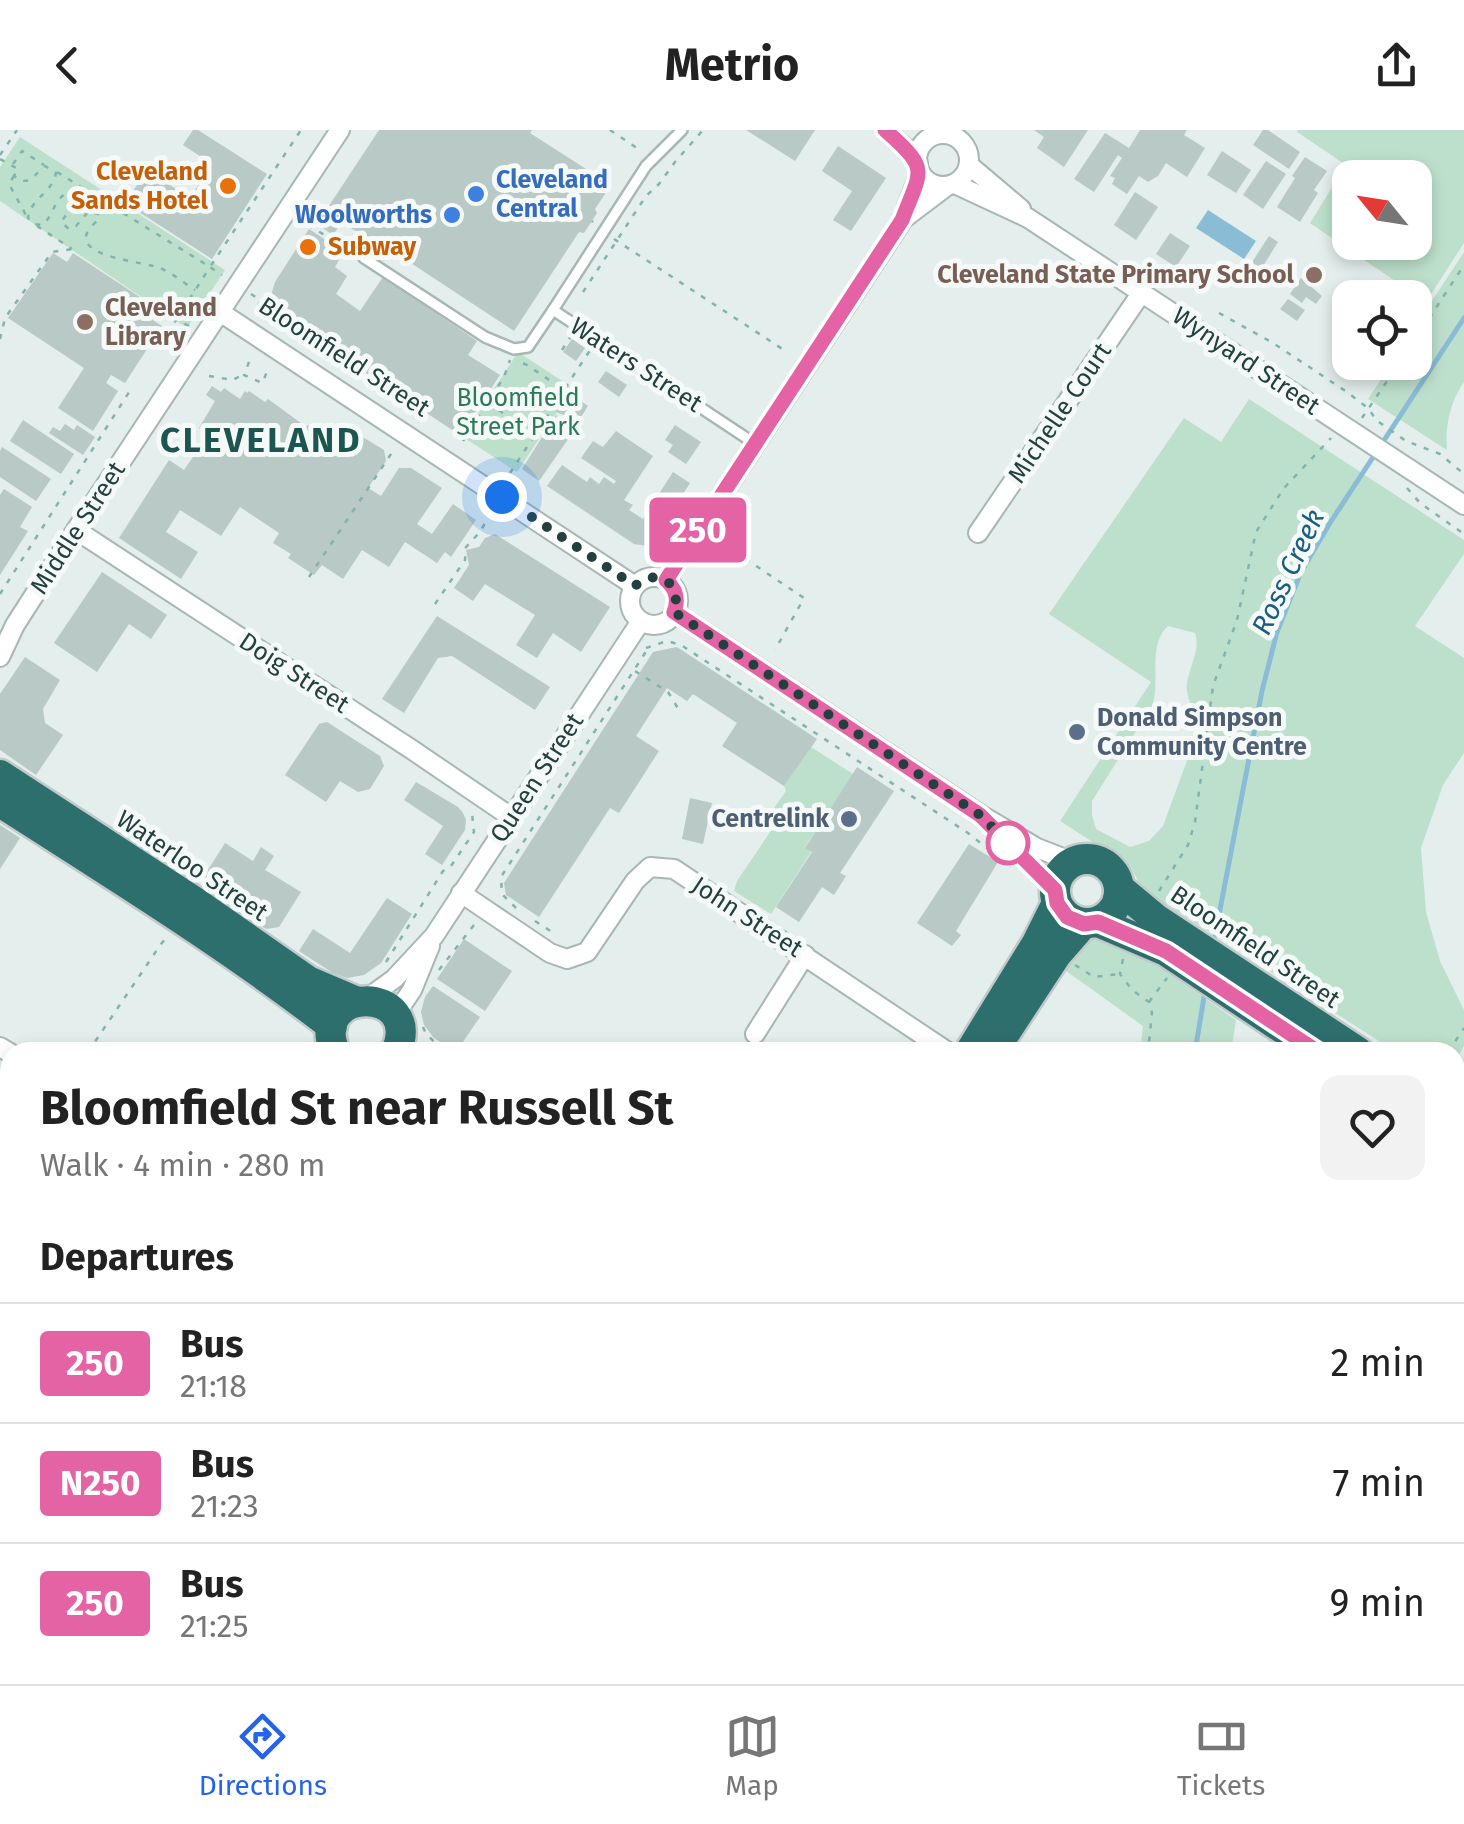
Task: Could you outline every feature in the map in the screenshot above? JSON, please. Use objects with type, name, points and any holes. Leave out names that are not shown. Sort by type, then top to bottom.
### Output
[{"type":"highway","name":"Waterloo Street","points":[[0,774],[305,979],[360,1001],[387,1007],[406,1034]]},
{"type":"highway","name":"Waterloo Street","points":[[0,802],[183,920],[329,1042]]},
{"type":"highway","points":[[976,1042],[1037,943],[1056,897],[1060,874],[1082,859],[1102,862],[1116,875],[1120,889],[1114,909],[1107,917],[1091,923],[1056,955],[999,1042]]},
{"type":"highway","name":"Bloomfield Street","points":[[1120,889],[1156,919],[1187,957]]},
{"type":"highway","points":[[1056,897],[1067,917],[1091,923]]},
{"type":"highway","name":"Bloomfield Street","points":[[1091,923],[1187,957],[1340,1042]]},
{"type":"highway","name":"Bloomfield Street","points":[[1230,981],[1306,1042]]},
{"type":"highway","points":[[335,1042],[344,1007],[360,1001]]},
{"type":"street","name":"Middle Street","points":[[0,657],[15,625],[76,530],[340,130]]},
{"type":"street","points":[[886,130],[931,183],[951,185]]},
{"type":"street","points":[[902,220],[966,172],[973,130]]},
{"type":"street","points":[[666,580],[902,220],[922,146],[934,133],[958,139],[968,158]]},
{"type":"street","name":"Wynyard Street","points":[[968,158],[1028,218]]},
{"type":"street","name":"Wynyard Street","points":[[951,185],[1028,218],[1464,505]]},
{"type":"street","name":"Michelle Court","points":[[978,533],[1142,292]]},
{"type":"street","name":"Bloomfield Street","points":[[220,312],[635,586]]},
{"type":"street","name":"Doig Street","points":[[76,530],[511,817]]},
{"type":"street","points":[[646,578],[666,580],[675,591],[674,612],[663,622],[641,621],[631,609],[635,586],[646,578]]},
{"type":"street","points":[[674,612],[980,815],[1037,848],[1073,862]]},
{"type":"street","name":"Queen Street","points":[[406,1034],[412,990],[434,936],[641,621]]},
{"type":"street","name":"Middle Street","points":[[0,641],[15,625]]},
{"type":"street","points":[[980,815],[1056,897]]},
{"type":"street","name":"John Street","points":[[461,893],[550,953],[567,958],[587,952],[635,881],[650,867],[674,870],[933,1042]]},
{"type":"street","name":"Queen Street","points":[[360,1001],[394,978],[434,936]]},
{"type":"street","points":[[755,1034],[805,955]]},
{"type":"lane","name":"Waters Street","points":[[682,130],[646,166],[552,310],[754,444]]},
{"type":"lane","points":[[364,258],[485,337],[514,350],[528,347],[552,310]]},
{"type":"path","points":[[0,339],[5,318],[52,252],[73,250],[28,218],[9,184],[18,169],[0,157],[16,130]]},
{"type":"path","points":[[170,329],[301,130]]},
{"type":"path","points":[[610,130],[640,150]]},
{"type":"path","points":[[583,292],[646,196],[704,130]]},
{"type":"path","points":[[12,166],[22,151],[224,276]]},
{"type":"path","points":[[14,176],[28,182],[48,167]]},
{"type":"path","points":[[28,218],[29,210],[56,180],[56,173],[48,167]]},
{"type":"path","points":[[34,224],[42,226],[61,196],[72,194],[74,204],[61,222],[66,228],[76,226],[93,211],[98,219],[85,238],[97,252],[162,268],[195,290]]},
{"type":"path","points":[[308,224],[364,258]]},
{"type":"path","points":[[603,232],[784,350]]},
{"type":"path","points":[[1432,314],[1464,266]]},
{"type":"path","points":[[252,294],[260,300],[255,316]]},
{"type":"path","points":[[160,305],[192,328]]},
{"type":"path","points":[[1219,313],[1273,343],[1370,409],[1376,420],[1406,441],[1440,454],[1464,474]]},
{"type":"path","points":[[148,318],[177,318]]},
{"type":"path","points":[[562,350],[578,326]]},
{"type":"path","points":[[510,473],[597,339]]},
{"type":"path","points":[[463,441],[504,377],[511,359],[564,390]]},
{"type":"path","points":[[209,376],[233,380],[244,375],[249,362]]},
{"type":"path","points":[[244,375],[262,382],[267,372]]},
{"type":"path","points":[[1156,896],[1188,845],[1195,822],[1213,686],[1236,620],[1256,532],[1284,488],[1346,427],[1364,418],[1389,380]]},
{"type":"path","points":[[0,594],[133,386]]},
{"type":"path","points":[[488,402],[535,434]]},
{"type":"path","points":[[310,577],[393,451]]},
{"type":"path","points":[[1407,488],[1420,503],[1464,534]]},
{"type":"path","points":[[436,604],[465,560],[466,547],[490,514]]},
{"type":"path","points":[[712,536],[804,598],[775,650]]},
{"type":"path","points":[[518,911],[502,894],[501,876],[645,647],[667,641],[681,645],[968,833],[994,854]]},
{"type":"path","points":[[634,670],[668,692],[679,710]]},
{"type":"path","points":[[381,969],[474,832],[471,814],[481,797]]},
{"type":"path","points":[[437,972],[502,894]]},
{"type":"path","points":[[529,918],[552,932]]},
{"type":"path","points":[[95,1042],[161,944],[183,920]]},
{"type":"path","points":[[1127,948],[1120,974],[1132,990],[1149,1002],[1149,1042]]},
{"type":"path","points":[[1149,1002],[1187,957]]},
{"type":"path","points":[[1122,959],[1128,961]]},
{"type":"path","points":[[1074,966],[1094,977],[1120,974]]},
{"type":"path","points":[[406,1034],[426,1034],[435,1042]]},
{"type":"green space","points":[[1298,130],[1464,130],[1464,243],[1432,293],[1432,280],[1394,280],[1364,260],[1432,260],[1432,160],[1339,160]]},
{"type":"green space","points":[[20,137],[225,270],[187,328],[0,201],[0,167]]},
{"type":"green space","points":[[1332,188],[1332,238],[1310,223]]},
{"type":"green space","points":[[1464,252],[1464,382],[1450,414],[1447,450],[1368,399],[1381,380],[1432,380],[1432,301]]},
{"type":"green space","name":"Bloomfield Street Park","points":[[518,352],[573,388],[517,472],[463,437]]},
{"type":"green space","points":[[1249,399],[1464,540],[1464,554],[1415,626],[1464,658],[1464,753],[1443,785],[1421,848],[1426,912],[1440,961],[1464,1010],[1464,1042],[1380,1042],[1143,890],[1130,866],[1060,821],[1151,682],[1049,614],[1184,418],[1221,442]],"holes":[[[1168,626],[1195,633],[1197,646],[1187,690],[1200,725],[1163,826],[1149,841],[1130,847],[1096,829],[1092,801],[1152,706],[1156,653],[1162,634]]]},
{"type":"green space","points":[[811,747],[853,774],[805,847],[811,852],[771,914],[734,891],[770,832],[762,825]]},
{"type":"green space","points":[[1096,937],[1119,939],[1236,1020],[1233,1042],[1141,1042],[1143,1026],[1062,968],[1076,946]]},
{"type":"water","points":[[1208,210],[1256,241],[1244,259],[1196,228]]},
{"type":"building","name":"Cleveland Sands Hotel","points":[[193,130],[267,174],[212,259],[125,203],[147,170],[190,198],[212,164],[183,145]]},
{"type":"building","points":[[379,130],[532,130],[530,133],[611,185],[584,233],[579,232],[514,331],[391,250],[384,261],[360,246],[366,237],[349,227],[341,223],[333,235],[317,224]]},
{"type":"building","points":[[746,130],[815,130],[795,161]]},
{"type":"building","points":[[1034,130],[1088,130],[1064,167],[1037,148],[1044,137]]},
{"type":"building","points":[[1140,130],[1187,130],[1184,135],[1205,148],[1187,177],[1166,163],[1158,176],[1148,182],[1139,176],[1127,194],[1112,184],[1115,178],[1110,176],[1122,158],[1118,155],[1094,192],[1074,179],[1105,133],[1129,148]]},
{"type":"building","points":[[1263,130],[1300,152],[1289,169],[1253,145]]},
{"type":"building","points":[[838,146],[886,178],[851,231],[833,220],[852,191],[822,171]]},
{"type":"building","points":[[1222,151],[1251,170],[1236,193],[1207,175]]},
{"type":"building","points":[[1305,157],[1327,171],[1300,222],[1277,207]]},
{"type":"building","points":[[1266,161],[1286,174],[1263,209],[1243,195]]},
{"type":"building","points":[[1135,192],[1158,207],[1136,240],[1114,225]]},
{"type":"building","points":[[309,229],[344,252],[335,267],[347,276],[336,294],[360,311],[383,277],[477,341],[468,355],[500,375],[460,435],[275,310],[275,282]]},
{"type":"building","points":[[1170,233],[1190,246],[1176,267],[1156,254]]},
{"type":"building","points":[[1269,236],[1278,242],[1255,279],[1245,273]]},
{"type":"building","name":"Cleveland Library","points":[[53,253],[67,262],[73,253],[155,307],[148,317],[162,326],[125,383],[111,375],[106,383],[118,391],[93,431],[58,408],[84,368],[8,318]]},
{"type":"building","points":[[1301,278],[1322,296],[1316,304],[1306,297],[1302,303],[1290,294]]},
{"type":"building","points":[[1288,299],[1305,310],[1297,321],[1280,309]]},
{"type":"building","points":[[572,339],[585,348],[576,361],[563,352]]},
{"type":"building","points":[[606,371],[627,385],[619,397],[598,382]]},
{"type":"building","points":[[212,386],[221,392],[224,388],[240,399],[249,391],[265,402],[268,399],[305,426],[312,425],[353,457],[361,436],[384,450],[386,461],[368,488],[381,496],[399,468],[411,468],[442,488],[417,524],[432,534],[453,504],[476,520],[451,557],[445,552],[437,563],[405,542],[389,567],[362,550],[343,579],[322,565],[314,575],[288,558],[291,554],[273,543],[279,533],[240,507],[221,536],[180,510],[166,532],[198,552],[181,579],[119,538],[169,460],[184,470],[199,442],[208,448],[214,438],[199,428],[215,401],[206,395]]},
{"type":"building","points":[[571,394],[588,406],[581,417],[568,409],[564,415],[556,412]]},
{"type":"building","points":[[556,415],[576,428],[539,481],[522,469]]},
{"type":"building","points":[[23,420],[74,454],[61,474],[10,441]]},
{"type":"building","points":[[65,424],[74,430],[77,425],[95,437],[83,455],[49,433],[53,427],[60,431]]},
{"type":"building","points":[[675,425],[701,442],[686,464],[668,452],[673,445],[665,440]]},
{"type":"building","points":[[616,431],[653,456],[624,500],[633,505],[629,510],[643,519],[673,472],[690,483],[647,546],[634,544],[547,486],[562,465],[587,482],[590,477],[599,484],[604,477],[614,484],[616,481],[581,458],[593,441],[603,447]]},
{"type":"building","points":[[2,447],[51,479],[36,501],[0,477]]},
{"type":"building","points":[[4,489],[32,507],[20,527],[28,531],[0,575],[0,495]]},
{"type":"building","points":[[495,534],[610,607],[581,652],[553,633],[537,658],[516,645],[535,615],[485,584],[473,601],[454,588],[469,565],[466,550],[479,547],[485,538]]},
{"type":"building","points":[[102,572],[167,615],[151,639],[129,624],[97,672],[54,643]]},
{"type":"building","points":[[437,616],[550,687],[535,710],[452,656],[438,658],[404,713],[382,699]]},
{"type":"building","points":[[677,647],[817,739],[784,786],[722,746],[737,723],[693,694],[687,701],[667,688],[636,736],[659,751],[619,813],[610,808],[539,917],[506,895],[504,883],[653,652]]},
{"type":"building","points":[[25,657],[60,680],[43,709],[45,723],[63,735],[36,775],[0,750],[0,694]]},
{"type":"building","points":[[327,722],[380,756],[384,766],[370,789],[358,792],[340,781],[326,802],[285,775],[319,724]]},
{"type":"building","name":"Centrelink","points":[[857,767],[894,791],[840,873],[846,876],[834,895],[822,887],[799,922],[776,907],[812,852],[805,848]]},
{"type":"building","points":[[416,782],[458,807],[466,820],[465,830],[442,865],[425,854],[443,826],[404,800]]},
{"type":"building","points":[[690,798],[712,803],[703,844],[682,839]]},
{"type":"building","points":[[0,825],[20,838],[0,869]]},
{"type":"building","points":[[225,843],[253,861],[261,847],[274,856],[265,870],[301,892],[279,927],[266,929],[208,890],[204,876]]},
{"type":"building","points":[[969,844],[998,862],[956,931],[961,935],[952,946],[917,923]]},
{"type":"building","points":[[387,898],[412,914],[381,963],[364,975],[347,978],[333,973],[299,951],[313,929],[350,953]]},
{"type":"building","points":[[464,939],[512,971],[485,1011],[437,979]]},
{"type":"building","points":[[433,986],[480,1017],[463,1042],[440,1042],[434,1038],[424,1025],[421,1012]]},
{"type":"waterway","name":"Ross Creek","points":[[1213,946],[1277,632],[1301,572],[1330,523],[1464,318]]},
{"type":"waterway","name":"Ross Creek","points":[[1197,1042],[1205,991]]},
{"type":"bus line","name":"250","points":[[885,130],[918,163],[920,172],[902,220],[666,580],[677,598],[674,612],[980,815],[1055,890],[1057,903],[1067,917],[1084,924],[1098,922],[1166,951],[1303,1042]]},
{"type":"place","name":"Cleveland Sands Hotel","points":[[228,186]]},
{"type":"place","name":"Cleveland Central","points":[[476,194]]},
{"type":"place","name":"Woolworths","points":[[452,215]]},
{"type":"place","name":"Subway","points":[[308,247]]},
{"type":"place","name":"Cleveland State Primary School","points":[[1314,275]]},
{"type":"place","name":"Cleveland Library","points":[[85,322]]},
{"type":"place","name":"Donald Simpson Community Centre","points":[[1077,732]]},
{"type":"place","name":"Centrelink","points":[[849,819]]},
{"type":"district","name":"CLEVELAND","points":[[261,440]]},
{"type":"route","points":[[502,497],[635,586],[646,578],[666,580],[677,598],[674,612],[980,815],[1008,843]]}]
